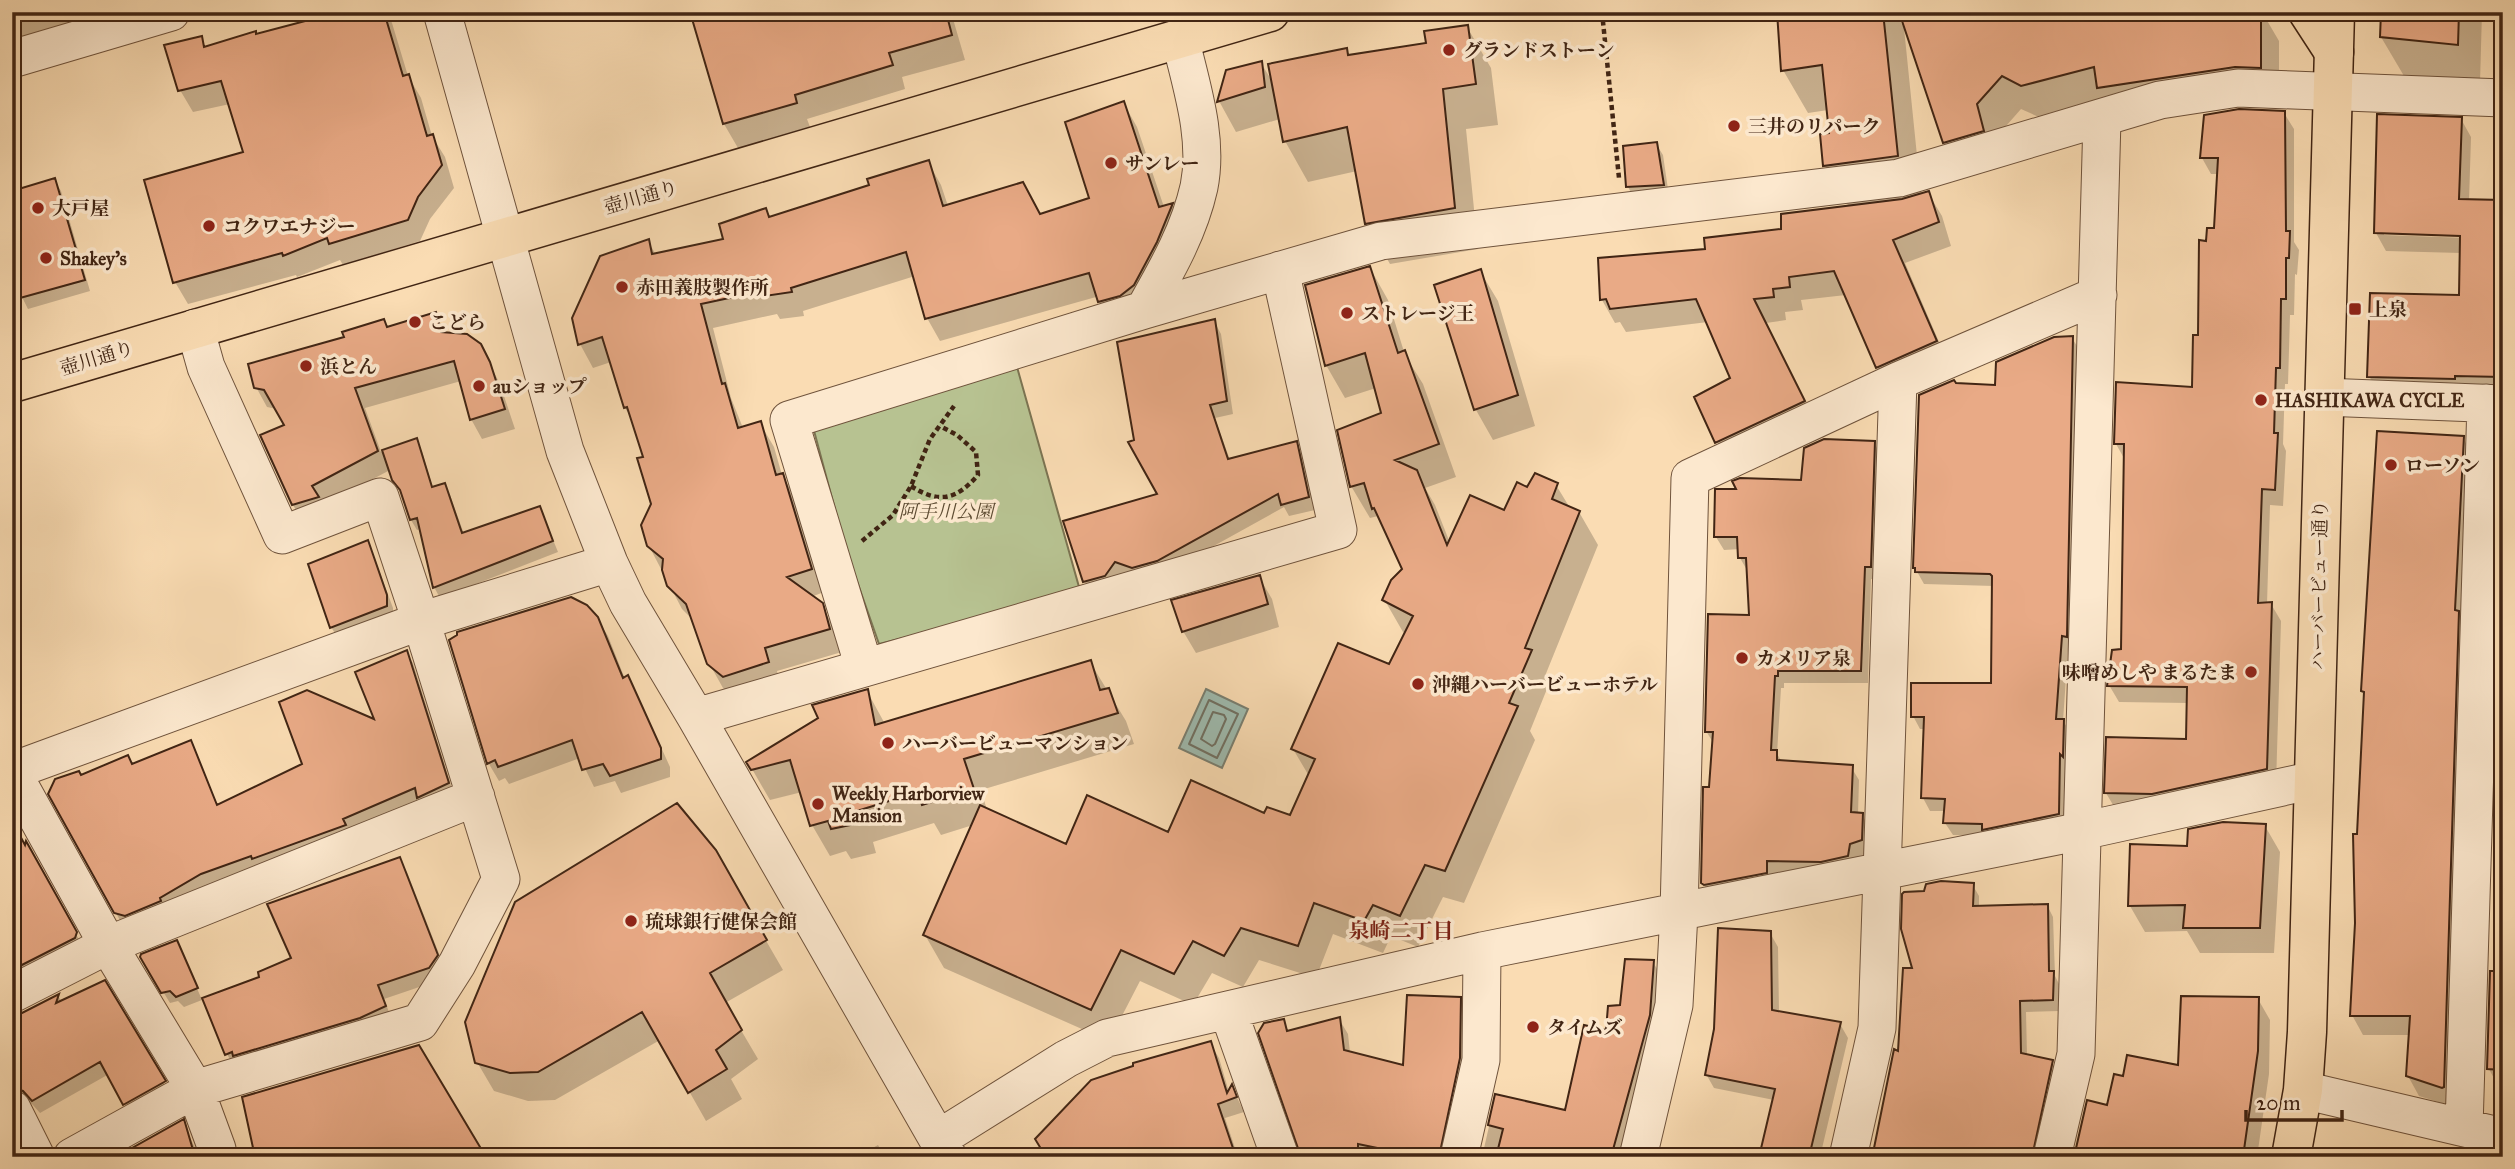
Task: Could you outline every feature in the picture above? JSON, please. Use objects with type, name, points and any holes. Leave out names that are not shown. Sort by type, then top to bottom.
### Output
[{"type":"main road","name":"壺川通り","points":[[12,383],[1270,12]]},
{"type":"main road","points":[[2308,12],[2334,52]]},
{"type":"main road","name":"ハーバービュー通り","points":[[2291,1157],[2303,1090],[2307,1032],[2335,12]]},
{"type":"street","points":[[12,59],[171,12]]},
{"type":"street","points":[[442,12],[565,451],[609,564],[628,603],[943,1148],[1066,1059],[1107,1038],[1482,951],[2082,831],[2314,780]]},
{"type":"street","points":[[1144,310],[1177,251],[1199,185],[1201,146],[1198,114],[1180,38]]},
{"type":"street","points":[[864,667],[789,420],[1144,310],[1381,241],[1899,178],[2160,100],[2238,88],[2503,98]]},
{"type":"street","points":[[2052,1157],[2076,1054],[2102,119]]},
{"type":"street","points":[[696,717],[1338,530],[1280,270]]},
{"type":"street","points":[[1638,1157],[1674,1005],[1679,913],[1690,478],[1898,380],[2098,295]]},
{"type":"street","points":[[72,1157],[195,1089],[420,1022],[457,964],[501,879],[422,621],[380,497],[282,535],[206,367],[195,328]]},
{"type":"street","points":[[1848,1157],[1877,1028],[1898,380]]},
{"type":"street","points":[[2323,397],[2494,404],[2464,1128]]},
{"type":"street","points":[[216,1157],[217,1149],[195,1089],[108,945],[12,772],[422,621],[609,564]]},
{"type":"street","points":[[12,994],[108,945],[476,797]]},
{"type":"street","points":[[1459,1157],[1481,1060],[1482,951]]},
{"type":"street","points":[[1228,1010],[1280,1157]]},
{"type":"street","points":[[2303,1090],[2503,1137]]},
{"type":"street","points":[[12,1109],[36,1157]]},
{"type":"path","points":[[1602,12],[1623,211]]},
{"type":"path","points":[[831,560],[856,547],[893,515],[911,486],[930,439],[980,361]]},
{"type":"path","points":[[911,486],[927,497],[943,498],[964,491],[978,475],[976,452],[957,435],[940,426]]},
{"type":"green space","name":"阿手川公園","points":[[1017,367],[1081,594],[879,644],[845,547],[813,427]]},
{"type":"water","points":[[1206,689],[1248,709],[1222,768],[1179,748]]},
{"type":"building","points":[[307,12],[384,12],[403,76],[409,74],[427,136],[433,134],[442,165],[418,197],[408,220],[329,244],[327,238],[283,256],[282,253],[173,283],[144,180],[243,152],[221,81],[178,91],[164,45],[202,36],[204,47],[256,31],[256,34],[309,20]]},
{"type":"building","points":[[690,12],[946,12],[952,35],[889,53],[893,65],[795,95],[797,103],[723,124]]},
{"type":"building","points":[[1777,12],[1883,12],[1898,156],[1823,166],[1820,134],[1829,133],[1822,65],[1781,71]]},
{"type":"building","points":[[1899,12],[2261,12],[2261,68],[2235,67],[2097,88],[2094,67],[2021,86],[2002,76],[1977,104],[1984,131],[1943,143]]},
{"type":"building","points":[[2381,12],[2459,12],[2458,45],[2380,37]]},
{"type":"building","points":[[1468,25],[1476,84],[1443,89],[1455,208],[1365,224],[1347,127],[1283,142],[1268,64],[1347,48],[1348,55],[1426,43],[1424,31]]},
{"type":"building","points":[[1262,61],[1265,87],[1217,102],[1226,70]]},
{"type":"building","points":[[1124,101],[1159,207],[1173,203],[1157,242],[1134,285],[1120,296],[1098,302],[1089,273],[925,319],[906,252],[791,288],[792,292],[765,296],[762,291],[701,304],[722,384],[725,383],[738,428],[761,421],[776,475],[783,473],[812,569],[787,577],[823,603],[830,629],[765,648],[769,662],[723,677],[707,664],[686,604],[667,586],[662,570],[663,559],[647,546],[641,525],[651,504],[637,458],[643,457],[627,407],[624,408],[602,337],[578,345],[572,318],[600,256],[649,239],[652,254],[723,239],[719,224],[766,208],[769,217],[869,185],[867,179],[929,160],[943,206],[1023,182],[1040,214],[1089,198],[1065,122]]},
{"type":"building","points":[[2239,109],[2285,111],[2286,231],[2290,231],[2289,258],[2286,258],[2286,299],[2281,299],[2280,368],[2276,368],[2274,433],[2278,433],[2275,490],[2262,489],[2258,603],[2272,602],[2267,769],[2152,794],[2104,793],[2106,737],[2186,739],[2187,687],[2107,686],[2112,650],[2121,649],[2124,444],[2114,444],[2116,382],[2192,387],[2193,335],[2198,335],[2199,240],[2206,241],[2207,228],[2214,228],[2218,158],[2200,158],[2204,115]]},
{"type":"building","points":[[2377,114],[2462,117],[2459,199],[2503,200],[2503,377],[2367,377],[2370,293],[2459,295],[2460,236],[2374,233]]},
{"type":"building","points":[[1657,142],[1664,185],[1626,187],[1623,146]]},
{"type":"building","points":[[55,178],[85,280],[20,298],[12,269],[12,191]]},
{"type":"building","points":[[1929,191],[1939,222],[1893,240],[1937,341],[1876,368],[1834,271],[1789,277],[1790,287],[1773,289],[1774,297],[1754,299],[1805,401],[1715,443],[1694,397],[1730,378],[1696,299],[1610,309],[1606,299],[1600,300],[1598,258],[1705,249],[1704,238],[1781,229],[1781,214],[1902,199]]},
{"type":"building","points":[[1370,266],[1398,353],[1405,350],[1439,444],[1395,460],[1417,470],[1447,545],[1470,495],[1504,510],[1517,482],[1527,487],[1535,473],[1558,483],[1552,499],[1580,511],[1525,648],[1532,650],[1509,703],[1518,706],[1445,871],[1425,865],[1400,916],[1373,905],[1364,921],[1314,903],[1298,946],[1241,928],[1224,956],[1193,941],[1174,974],[1121,950],[1091,1010],[923,935],[980,805],[1066,844],[1087,795],[1168,832],[1191,780],[1264,813],[1267,807],[1290,815],[1315,759],[1291,749],[1338,643],[1389,664],[1413,616],[1382,600],[1391,580],[1402,569],[1374,508],[1372,509],[1364,483],[1350,487],[1337,430],[1381,413],[1365,353],[1325,366],[1305,285]]},
{"type":"building","points":[[1481,269],[1518,395],[1474,410],[1434,285]]},
{"type":"building","points":[[436,312],[441,332],[467,334],[481,344],[490,362],[505,409],[470,420],[454,361],[355,388],[378,451],[312,486],[319,497],[292,505],[260,435],[284,425],[264,390],[254,388],[248,364],[344,337],[342,332],[384,319],[387,327]]},
{"type":"building","points":[[1215,319],[1227,401],[1210,405],[1228,459],[1297,441],[1309,497],[1281,505],[1278,494],[1157,561],[1132,568],[1115,562],[1105,576],[1083,582],[1063,521],[1157,494],[1128,442],[1134,440],[1117,342]]},
{"type":"building","points":[[2073,336],[2067,637],[2062,636],[2056,719],[2064,719],[2063,757],[2060,754],[2059,814],[1982,830],[1982,824],[1943,823],[1945,799],[1921,798],[1924,717],[1911,717],[1911,683],[1991,683],[1992,576],[1915,572],[1913,568],[1919,395],[1954,380],[1956,383],[1995,385],[1996,362],[2054,337]]},
{"type":"building","points":[[2377,431],[2464,436],[2455,610],[2459,611],[2442,1088],[2406,1076],[2410,1016],[2350,1016],[2355,923],[2353,834],[2357,834],[2364,692],[2361,691]]},
{"type":"building","points":[[417,438],[432,487],[445,483],[462,533],[540,506],[553,541],[433,588],[417,518],[410,520],[382,450]]},
{"type":"building","points":[[1824,439],[1875,441],[1871,567],[1865,567],[1861,671],[1778,671],[1778,676],[1775,676],[1771,750],[1777,750],[1777,760],[1853,765],[1851,812],[1863,813],[1862,840],[1850,844],[1848,856],[1821,862],[1767,861],[1767,873],[1704,885],[1701,883],[1703,787],[1709,787],[1713,732],[1705,732],[1708,614],[1749,615],[1746,558],[1738,558],[1737,537],[1714,537],[1715,489],[1736,489],[1732,481],[1740,478],[1801,480],[1804,448]]},
{"type":"building","points":[[368,540],[387,595],[387,606],[330,628],[308,564]]},
{"type":"building","points":[[1260,575],[1268,604],[1182,632],[1171,600]]},
{"type":"building","points":[[571,597],[587,605],[598,617],[623,678],[628,675],[661,748],[661,759],[610,776],[603,764],[582,770],[572,740],[498,767],[495,760],[487,764],[449,640],[457,635],[457,632]]},
{"type":"building","points":[[407,650],[449,783],[417,798],[415,788],[343,819],[346,825],[252,859],[251,856],[201,874],[160,898],[161,901],[125,916],[114,913],[48,794],[55,779],[79,771],[81,775],[128,755],[132,764],[191,740],[217,805],[302,764],[279,702],[307,690],[374,719],[355,672]]},
{"type":"building","name":"ハーバービューマンション","points":[[1091,660],[1100,690],[1109,688],[1118,713],[964,759],[974,789],[922,805],[918,792],[857,811],[860,823],[831,829],[828,821],[810,826],[790,760],[751,770],[746,762],[818,718],[812,705],[868,689],[875,725]]},
{"type":"building","name":"琉球銀行健保会館","points":[[677,803],[716,850],[767,940],[710,973],[742,1030],[716,1050],[727,1069],[688,1093],[642,1012],[538,1072],[510,1073],[475,1063],[465,1022],[515,902]]},
{"type":"building","points":[[12,821],[77,932],[75,938],[12,970]]},
{"type":"building","points":[[2223,822],[2266,824],[2260,928],[2183,928],[2185,905],[2128,906],[2130,844],[2187,846],[2188,829]]},
{"type":"building","points":[[400,857],[438,955],[429,968],[378,985],[386,1006],[360,1018],[233,1056],[232,1052],[225,1055],[202,998],[259,977],[258,972],[291,958],[267,904]]},
{"type":"building","points":[[1941,881],[1974,883],[1973,906],[2048,904],[2049,971],[2054,971],[2053,1000],[2020,1001],[2021,1053],[2053,1060],[2032,1157],[1895,1157],[1873,1153],[1894,1049],[1898,1051],[1903,968],[1912,968],[1901,929],[1902,894],[1924,891],[1926,884]]},
{"type":"building","points":[[1718,928],[1771,931],[1772,1010],[1841,1022],[1809,1157],[1759,1157],[1775,1089],[1705,1075],[1714,1029]]},
{"type":"building","points":[[177,940],[198,988],[176,997],[170,991],[161,993],[140,957],[141,954]]},
{"type":"building","points":[[1625,959],[1654,960],[1650,1015],[1611,1157],[1496,1157],[1503,1129],[1488,1125],[1495,1094],[1565,1110],[1584,1025],[1606,1030],[1608,1006],[1620,1005]]},
{"type":"building","points":[[2490,971],[2503,971],[2503,1070],[2487,1069]]},
{"type":"building","points":[[105,980],[166,1081],[123,1105],[100,1062],[32,1101],[23,1091],[12,1088],[12,1015],[22,1013],[59,994],[56,1003]]},
{"type":"building","points":[[1407,995],[1461,997],[1460,1058],[1439,1157],[1421,1157],[1358,1144],[1358,1157],[1301,1157],[1258,1033],[1264,1023],[1284,1019],[1287,1031],[1340,1017],[1344,1050],[1403,1065]]},
{"type":"building","points":[[2181,996],[2259,997],[2258,1051],[2243,1157],[2074,1157],[2087,1100],[2107,1105],[2114,1074],[2123,1076],[2127,1055],[2178,1065]]},
{"type":"building","points":[[1211,1041],[1227,1093],[1232,1084],[1237,1097],[1218,1104],[1236,1157],[1046,1157],[1035,1139],[1091,1080],[1133,1066],[1133,1063]]},
{"type":"building","points":[[419,1045],[486,1157],[255,1157],[242,1097]]},
{"type":"building","points":[[184,1119],[195,1157],[116,1157]]},
{"type":"place","name":"グランドストーン","points":[[1449,50]]},
{"type":"place","name":"三井のリパーク","points":[[1734,126]]},
{"type":"place","name":"サンレー","points":[[1111,163]]},
{"type":"place","name":"大戸屋","points":[[38,208]]},
{"type":"place","name":"コクワエナジー","points":[[209,226]]},
{"type":"place","name":"Shakey's","points":[[46,258]]},
{"type":"place","name":"赤田義肢製作所","points":[[622,287]]},
{"type":"place","name":"上泉","points":[[2355,309]]},
{"type":"place","name":"ストレージ王","points":[[1347,313]]},
{"type":"place","name":"こどら","points":[[415,322]]},
{"type":"place","name":"浜とん","points":[[306,366]]},
{"type":"place","name":"auショップ","points":[[479,386]]},
{"type":"place","name":"HASHIKAWA CYCLE","points":[[2261,400]]},
{"type":"place","name":"ローソン","points":[[2391,465]]},
{"type":"place","name":"カメリア泉","points":[[1742,658]]},
{"type":"place","name":"味噌めしや まるたま","points":[[2251,672]]},
{"type":"place","name":"沖縄ハーバービューホテル","points":[[1418,684]]},
{"type":"place","name":"ハーバービューマンション","points":[[888,743]]},
{"type":"place","name":"Weekly Harborview Mansion","points":[[818,804]]},
{"type":"place","name":"琉球銀行健保会館","points":[[631,921]]},
{"type":"place","name":"タイムズ","points":[[1533,1027]]},
{"type":"district","name":"泉崎二丁目","points":[[1401,931]]}]
